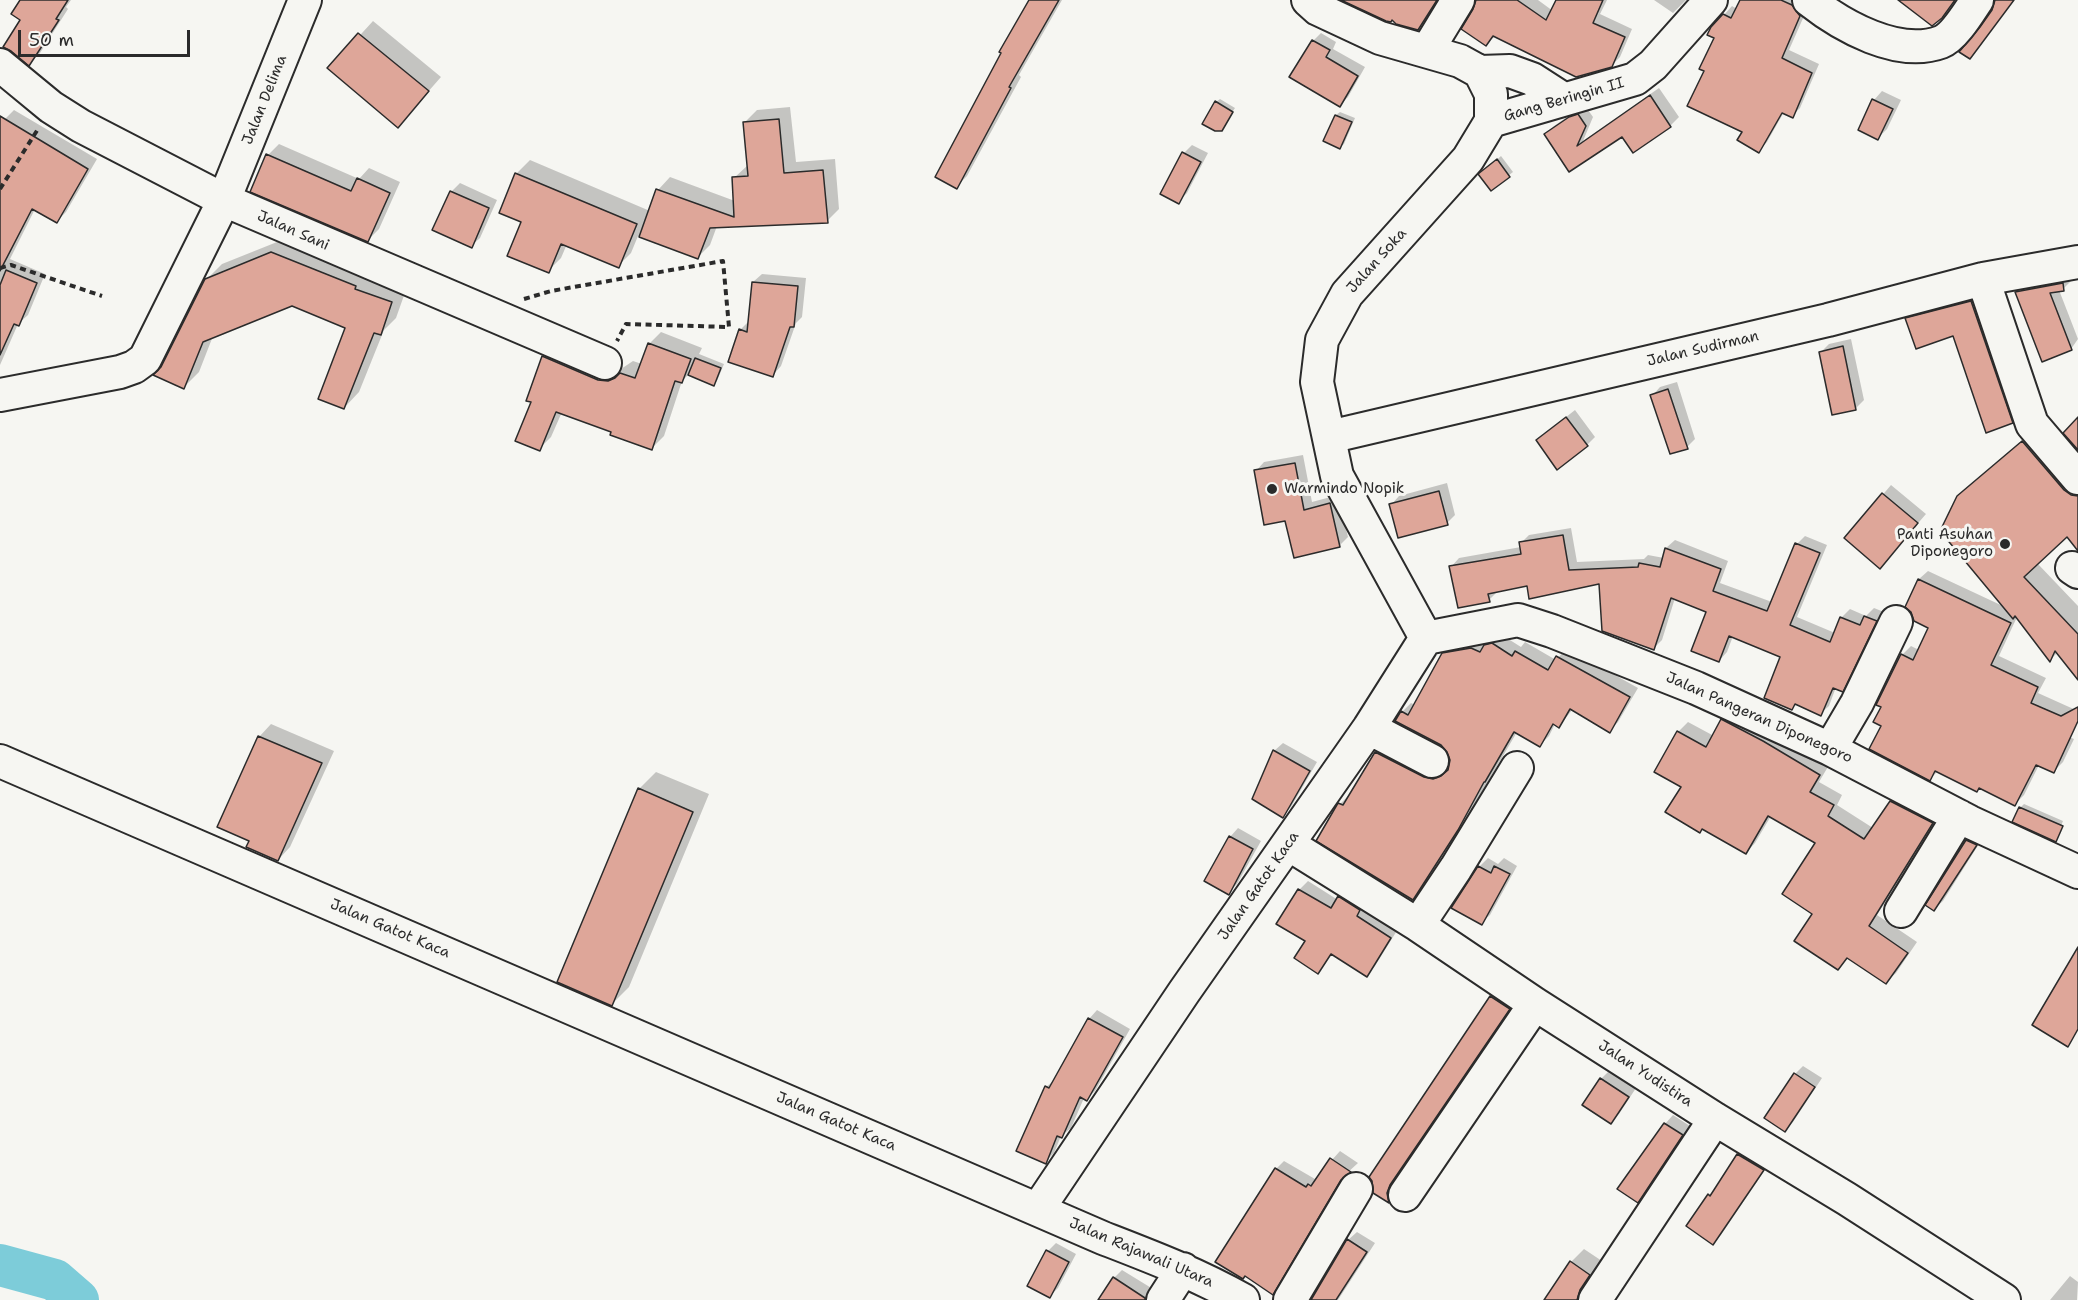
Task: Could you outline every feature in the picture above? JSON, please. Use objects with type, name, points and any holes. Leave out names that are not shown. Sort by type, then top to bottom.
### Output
[{"type":"street","name":"Jalan Delima","points":[[0,395],[120,372],[134,367],[145,359],[224,200],[305,0]]},
{"type":"street","points":[[1308,0],[1318,9],[1380,38],[1460,61],[1480,72],[1510,71],[1532,79],[1563,99]]},
{"type":"street","name":"Gang Beringin II","points":[[1491,121],[1563,99],[1611,88],[1635,79],[1653,65],[1712,0]]},
{"type":"street","points":[[1809,0],[1828,15],[1871,38],[1914,47],[1943,41],[1957,27],[1977,0]]},
{"type":"street","points":[[1427,51],[1451,4]]},
{"type":"street","name":"Jalan Sani","points":[[0,65],[51,107],[81,126],[224,200],[604,363]]},
{"type":"street","points":[[1480,72],[1491,94],[1491,121]]},
{"type":"street","name":"Jalan Soka","points":[[1426,638],[1337,476],[1317,382],[1322,340],[1347,294],[1468,159],[1491,121]]},
{"type":"street","name":"Jalan Sudirman","points":[[1329,437],[1828,320],[1983,279],[2078,262]]},
{"type":"street","points":[[1983,279],[2032,424],[2078,478]]},
{"type":"street","name":"Jalan Pangeran Diponegoro","points":[[1426,638],[1518,620],[1552,631],[1696,688],[1830,749],[1959,816],[2078,872]]},
{"type":"street","points":[[1830,749],[1857,703],[1896,622]]},
{"type":"street","name":"Jalan Gatot Kaca","points":[[0,760],[1038,1209],[1184,992],[1369,728],[1426,638]]},
{"type":"street","points":[[1369,728],[1432,761]]},
{"type":"street","points":[[1418,925],[1517,768]]},
{"type":"street","points":[[1901,911],[1959,816]]},
{"type":"street","name":"Jalan Yudistira","points":[[1288,844],[1418,925],[1535,1004],[1715,1119],[1847,1199],[2004,1300]]},
{"type":"street","points":[[1405,1195],[1535,1004]]},
{"type":"street","points":[[1595,1300],[1715,1119]]},
{"type":"street","points":[[1290,1300],[1356,1189]]},
{"type":"street","name":"Jalan Rajawali Utara","points":[[1038,1209],[1208,1280],[1243,1300]]},
{"type":"street","points":[[1163,1300],[1183,1269]]},
{"type":"path","points":[[0,189],[51,107]]},
{"type":"path","points":[[483,312],[551,291],[723,261],[729,327],[626,324],[604,363]]},
{"type":"path","points":[[0,268],[11,265],[102,296]]},
{"type":"building","points":[[20,0],[68,0],[56,19],[59,20],[29,66],[3,47],[20,20],[11,14]]},
{"type":"building","points":[[1029,0],[1059,0],[1009,87],[1011,88],[957,189],[935,177],[1001,53],[999,52]]},
{"type":"building","points":[[1341,0],[1437,0],[1418,30],[1396,24],[1392,20],[1391,22],[1386,21]]},
{"type":"building","points":[[1476,0],[1517,0],[1546,20],[1556,0],[1603,0],[1593,23],[1625,37],[1612,67],[1576,77],[1493,36],[1486,46],[1461,29]]},
{"type":"building","points":[[1740,0],[1781,0],[1792,5],[1800,16],[1782,58],[1812,73],[1793,118],[1782,113],[1759,153],[1737,140],[1742,132],[1687,106],[1704,71],[1699,69],[1714,38],[1707,35],[1711,27],[1723,14],[1731,18]]},
{"type":"building","points":[[1898,0],[1955,0],[1942,18],[1932,26]]},
{"type":"building","points":[[1995,0],[2014,0],[1970,59],[1959,52],[1992,10]]},
{"type":"building","points":[[358,33],[429,91],[398,128],[327,68]]},
{"type":"building","points":[[1312,40],[1330,50],[1326,57],[1358,76],[1340,107],[1289,77]]},
{"type":"building","points":[[1650,95],[1671,127],[1633,153],[1622,137],[1569,172],[1544,134],[1569,117],[1578,114],[1586,126],[1577,146]]},
{"type":"building","points":[[1872,99],[1893,109],[1878,140],[1858,130]]},
{"type":"building","points":[[1215,101],[1233,112],[1222,131],[1215,131],[1202,124]]},
{"type":"building","points":[[1335,115],[1352,122],[1340,149],[1323,141]]},
{"type":"building","points":[[0,116],[88,169],[57,223],[32,209],[0,271]]},
{"type":"building","points":[[779,119],[784,173],[823,170],[828,223],[710,228],[698,259],[639,237],[656,189],[734,217],[732,177],[748,176],[743,122]]},
{"type":"building","points":[[1182,152],[1201,162],[1179,204],[1160,194]]},
{"type":"building","points":[[266,154],[351,191],[357,178],[390,193],[368,242],[250,192]]},
{"type":"building","points":[[1497,159],[1510,177],[1491,191],[1478,174]]},
{"type":"building","points":[[515,173],[637,224],[619,268],[561,244],[549,273],[507,256],[521,222],[499,213]]},
{"type":"building","points":[[450,191],[489,208],[472,248],[432,230]]},
{"type":"building","points":[[271,252],[356,286],[355,289],[392,302],[381,335],[374,333],[344,409],[318,399],[345,328],[292,306],[203,342],[184,389],[153,375],[161,367],[205,279]]},
{"type":"building","points":[[6,270],[37,283],[19,326],[14,324],[0,355],[0,285]]},
{"type":"building","points":[[752,282],[798,286],[794,327],[790,327],[773,377],[728,362],[739,329],[747,332]]},
{"type":"building","points":[[2063,283],[2064,291],[2050,293],[2072,350],[2042,362],[2015,292]]},
{"type":"building","points":[[1971,301],[2013,423],[1986,433],[1953,336],[1916,349],[1905,318]]},
{"type":"building","points":[[648,343],[691,359],[682,383],[675,381],[652,450],[556,412],[540,451],[515,441],[531,402],[526,401],[542,356],[598,380],[608,381],[620,373],[635,378]]},
{"type":"building","points":[[1843,346],[1856,410],[1832,415],[1819,352]]},
{"type":"building","points":[[695,358],[721,368],[714,386],[688,375]]},
{"type":"building","points":[[1668,389],[1688,449],[1670,454],[1650,395]]},
{"type":"building","points":[[1566,417],[1588,446],[1557,470],[1536,440]]},
{"type":"building","points":[[2078,417],[2078,450],[2063,433]]},
{"type":"building","name":"Panti Asuhan Diponegoro","points":[[2022,441],[2064,490],[2071,495],[2078,496],[2078,551],[2067,537],[2024,577],[2078,634],[2078,680],[2055,651],[2050,662],[2015,616],[2013,619],[1940,531],[1957,496]]},
{"type":"building","points":[[1295,463],[1304,510],[1330,503],[1340,547],[1294,558],[1285,521],[1264,525],[1254,470]]},
{"type":"building","points":[[1439,491],[1448,525],[1398,538],[1389,504]]},
{"type":"building","points":[[1882,493],[1918,523],[1880,569],[1844,538]]},
{"type":"building","points":[[1563,535],[1569,570],[1638,567],[1639,563],[1660,567],[1665,548],[1721,569],[1713,591],[1767,611],[1795,543],[1820,553],[1790,625],[1830,642],[1840,617],[1860,625],[1864,616],[1877,621],[1843,692],[1833,688],[1821,716],[1795,704],[1792,710],[1764,698],[1780,657],[1729,636],[1719,662],[1691,651],[1706,612],[1671,598],[1654,650],[1602,631],[1599,584],[1529,599],[1527,586],[1488,594],[1490,602],[1458,608],[1449,566],[1521,554],[1519,542]]},
{"type":"building","points":[[1918,579],[2011,623],[1991,665],[2038,687],[2031,703],[2061,716],[2078,707],[2078,721],[2054,773],[2036,765],[2015,806],[1979,788],[1977,792],[1935,771],[1930,781],[1869,749],[1881,726],[1873,722],[1881,707],[1876,705],[1901,654],[1913,660],[1928,628],[1914,621],[1911,612],[1905,607]]},
{"type":"building","points":[[1492,643],[1512,656],[1515,651],[1548,670],[1556,656],[1630,697],[1610,733],[1570,709],[1559,728],[1553,724],[1540,747],[1514,732],[1458,830],[1413,900],[1316,841],[1338,803],[1343,805],[1375,752],[1424,777],[1433,779],[1448,770],[1450,760],[1441,745],[1395,721],[1401,711],[1408,715],[1442,653],[1471,648],[1480,652],[1484,645]]},
{"type":"building","points":[[1721,719],[1820,775],[1810,792],[1834,805],[1828,816],[1864,839],[1890,801],[1933,823],[1869,926],[1908,953],[1886,984],[1847,958],[1838,970],[1794,941],[1812,914],[1782,894],[1815,843],[1768,816],[1746,854],[1702,829],[1700,833],[1665,812],[1681,787],[1654,772],[1677,731],[1706,747]]},
{"type":"building","points":[[258,736],[322,763],[278,861],[246,847],[249,841],[217,827]]},
{"type":"building","points":[[1273,750],[1310,771],[1283,818],[1252,799]]},
{"type":"building","points":[[638,788],[693,812],[612,1006],[557,982]]},
{"type":"building","points":[[2019,807],[2063,826],[2056,842],[2012,822]]},
{"type":"building","points":[[1229,836],[1253,849],[1229,895],[1204,881]]},
{"type":"building","points":[[1966,840],[1977,845],[1934,911],[1925,905]]},
{"type":"building","points":[[1478,866],[1491,873],[1494,866],[1510,874],[1482,925],[1451,908]]},
{"type":"building","points":[[1298,889],[1331,908],[1338,896],[1360,910],[1357,916],[1391,938],[1367,977],[1331,954],[1318,974],[1294,958],[1305,941],[1276,924]]},
{"type":"building","points":[[2078,947],[2078,1029],[2068,1047],[2032,1025]]},
{"type":"building","points":[[1490,996],[1510,1009],[1390,1185],[1387,1193],[1389,1203],[1373,1193],[1372,1181],[1369,1177]]},
{"type":"building","points":[[1088,1018],[1123,1037],[1087,1101],[1080,1097],[1062,1138],[1057,1136],[1046,1164],[1016,1151],[1045,1086],[1049,1088]]},
{"type":"building","points":[[1794,1073],[1815,1087],[1785,1132],[1764,1118]]},
{"type":"building","points":[[1600,1078],[1629,1097],[1611,1124],[1582,1105]]},
{"type":"building","points":[[1664,1123],[1683,1135],[1638,1203],[1617,1189]]},
{"type":"building","points":[[1737,1154],[1764,1170],[1713,1245],[1686,1226],[1708,1194],[1710,1196]]},
{"type":"building","points":[[1330,1158],[1351,1172],[1341,1180],[1273,1295],[1245,1276],[1243,1279],[1215,1262],[1275,1168],[1306,1187],[1308,1184],[1311,1186]]},
{"type":"building","points":[[1347,1239],[1367,1252],[1336,1300],[1311,1300]]},
{"type":"building","points":[[1046,1250],[1069,1262],[1050,1298],[1027,1286]]},
{"type":"building","points":[[1570,1261],[1590,1275],[1580,1290],[1577,1300],[1544,1300]]},
{"type":"building","points":[[1113,1277],[1145,1298],[1145,1300],[1098,1300]]},
{"type":"waterway","points":[[0,1265],[55,1280],[78,1300]]},
{"type":"place","name":"Warmindo Nopik","points":[[1272,489]]},
{"type":"place","name":"Panti Asuhan Diponegoro","points":[[2005,544]]}]
